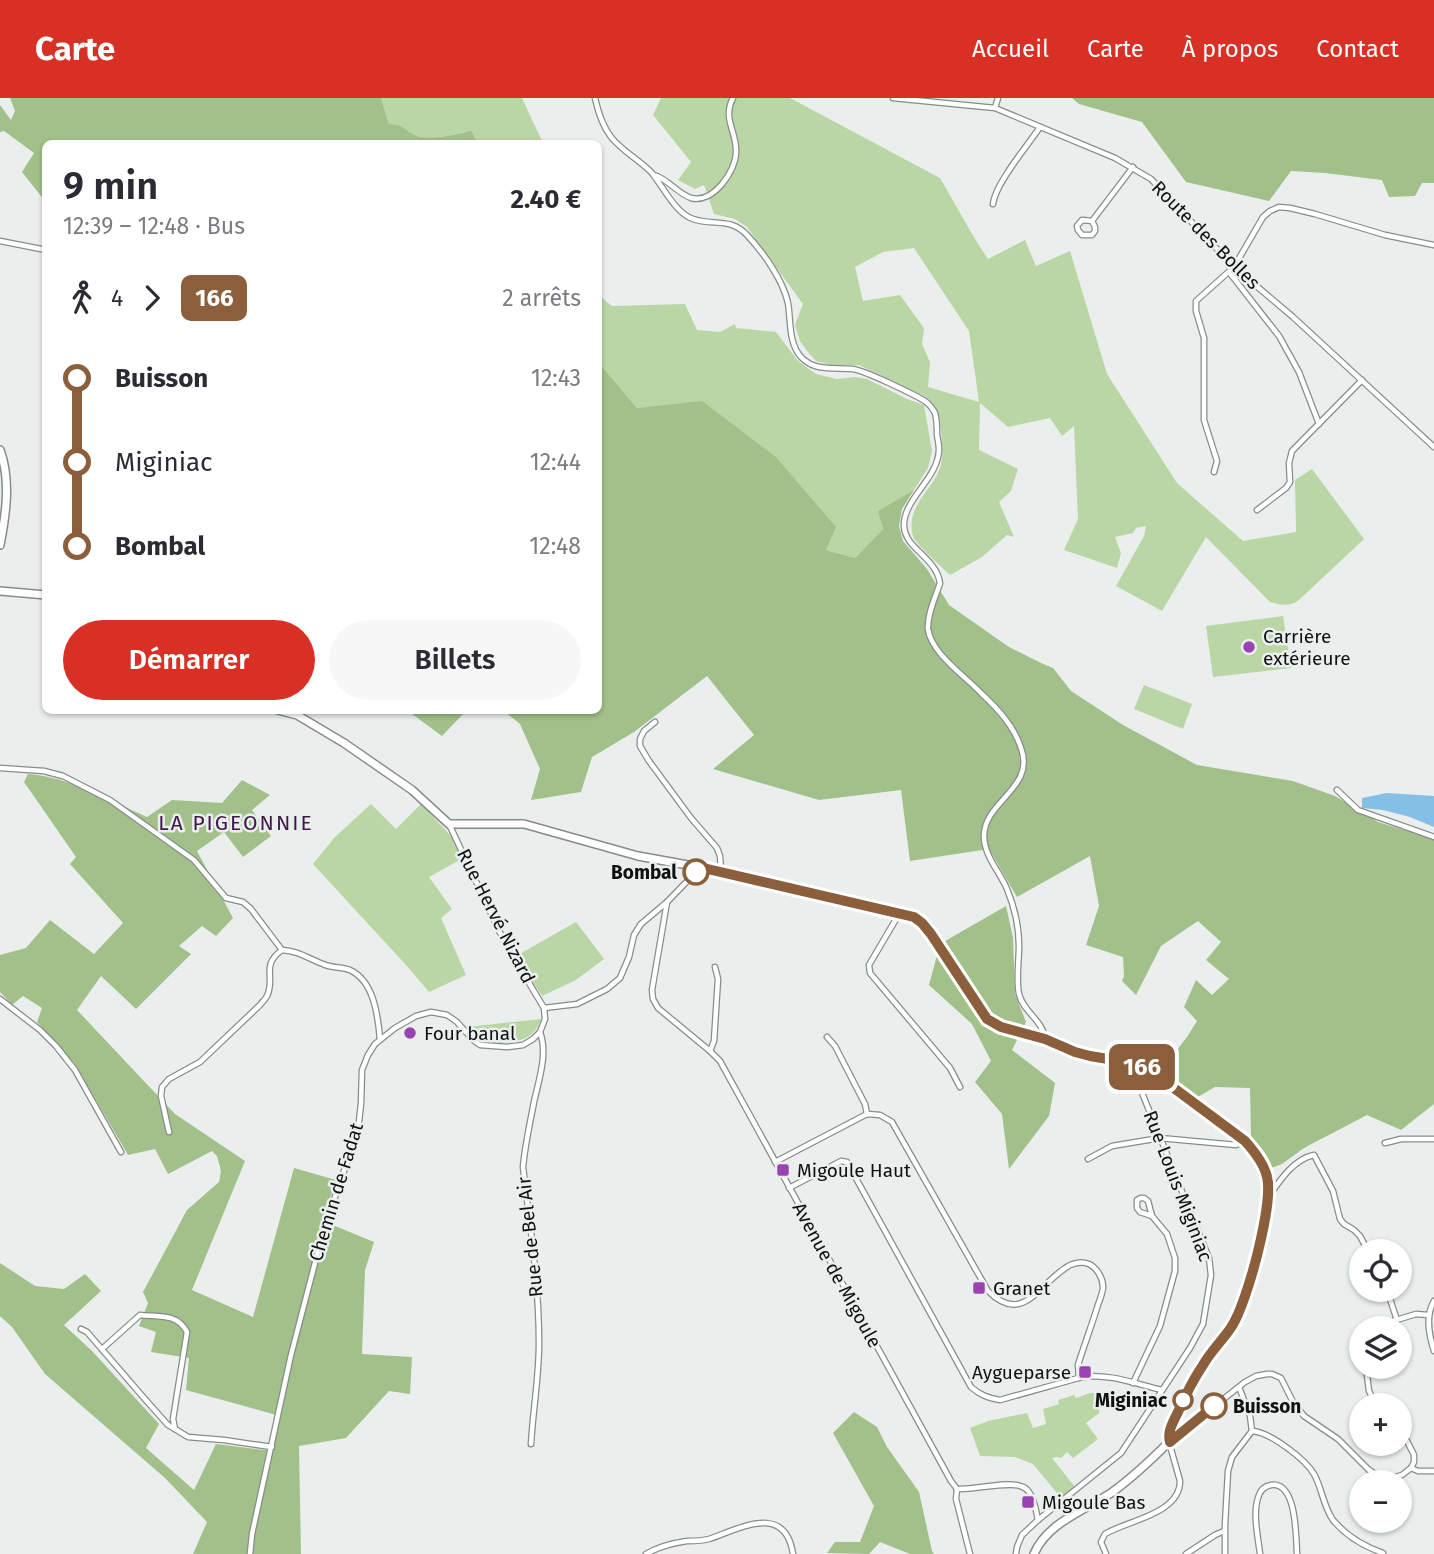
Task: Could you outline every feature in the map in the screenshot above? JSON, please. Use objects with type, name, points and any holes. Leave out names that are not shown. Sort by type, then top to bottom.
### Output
[{"type":"street","points":[[595,98],[603,125],[613,139],[653,175],[682,213],[694,219],[735,225],[746,233],[763,254],[782,285],[788,302],[790,329],[802,358],[831,370],[854,369],[868,374],[928,402],[935,413],[939,451],[935,468],[908,509],[904,525],[907,539],[935,568],[939,578],[940,583],[928,622],[932,642],[1006,719],[1024,755],[1025,763],[1020,779],[994,812],[986,825],[984,835],[986,850],[1007,890],[1015,919],[1019,943],[1019,992],[1024,1006],[1043,1029],[1045,1039]]},
{"type":"street","points":[[653,175],[663,178],[694,199],[711,195],[719,189],[733,166],[737,151],[728,113],[733,98]]},
{"type":"street","name":"Route des Bolles","points":[[893,98],[995,108],[1133,167],[1151,179],[1234,267],[1293,317],[1434,447]]},
{"type":"street","points":[[995,108],[998,98]]},
{"type":"street","points":[[993,204],[1012,167],[1040,127]]},
{"type":"street","points":[[1092,221],[1133,167]]},
{"type":"street","points":[[1214,472],[1217,461],[1204,420],[1205,338],[1196,311],[1196,301],[1234,267],[1263,217],[1279,207],[1290,208],[1385,235],[1434,245]]},
{"type":"street","points":[[1082,220],[1092,221],[1095,231],[1092,235],[1082,235],[1077,230],[1082,220]]},
{"type":"street","points":[[0,241],[42,249]]},
{"type":"street","points":[[1229,272],[1279,336],[1299,372],[1319,424]]},
{"type":"street","points":[[1257,510],[1290,482],[1289,463],[1292,451],[1362,380]]},
{"type":"street","points":[[0,450],[6,479],[0,545]]},
{"type":"street","points":[[0,591],[42,595]]},
{"type":"street","points":[[293,714],[344,743],[412,790],[449,824],[524,824],[619,852],[721,871],[914,917],[922,923],[987,1019],[1001,1027],[1045,1039],[1075,1052],[1126,1062],[1151,1071],[1245,1141],[1262,1163],[1267,1176],[1268,1197],[1264,1225],[1237,1317],[1203,1364],[1171,1427],[1168,1438],[1180,1481],[1179,1492],[1158,1511],[1105,1534],[1101,1542],[1106,1554]]},
{"type":"street","points":[[655,723],[644,731],[640,746],[691,818],[717,848],[721,871]]},
{"type":"street","points":[[0,768],[44,771],[64,776],[110,800],[194,860],[226,898],[243,902],[282,950]]},
{"type":"street","points":[[1337,790],[1358,810],[1434,837]]},
{"type":"street","name":"Rue Hervé Nizard","points":[[449,824],[505,941],[544,1007]]},
{"type":"street","points":[[540,1032],[545,1019],[544,1007],[577,1004],[607,989],[620,978],[634,935],[641,924],[667,902],[699,867]]},
{"type":"street","name":"Avenue de Migoule","points":[[667,902],[652,990],[653,999],[658,1008],[720,1061],[957,1489]]},
{"type":"street","points":[[900,912],[869,965],[870,974],[950,1068],[960,1087]]},
{"type":"street","points":[[647,918],[663,920]]},
{"type":"street","points":[[169,1132],[161,1096],[162,1087],[169,1079],[200,1062],[260,1005],[268,995],[270,964],[274,956],[282,950],[295,950],[326,966],[348,969],[359,976],[374,1003],[380,1039]]},
{"type":"street","points":[[710,1051],[714,1041],[718,979],[715,967]]},
{"type":"street","points":[[0,999],[40,1030],[75,1070],[121,1152]]},
{"type":"street","name":"Chemin de Fadat","points":[[250,1554],[291,1355],[323,1232],[358,1130],[362,1070],[368,1055],[380,1039],[404,1022],[431,1012],[447,1015],[480,1045],[523,1045],[540,1032]]},
{"type":"street","name":"Rue de Bel Air","points":[[531,1444],[538,1382],[539,1341],[537,1296],[523,1167],[543,1059],[540,1032]]},
{"type":"street","points":[[827,1037],[835,1046],[865,1104],[867,1114]]},
{"type":"street","name":"Rue Louis Miginiac","points":[[1016,1554],[1019,1539],[1038,1520],[1121,1454],[1203,1324],[1211,1275],[1209,1258],[1138,1083],[1126,1062]]},
{"type":"street","points":[[1138,1083],[1141,1067]]},
{"type":"street","points":[[775,1162],[867,1114],[880,1115],[892,1122],[988,1291],[997,1300],[1008,1304],[1022,1303],[1034,1297],[1063,1269],[1075,1263],[1088,1264],[1097,1270],[1103,1288],[1078,1365],[1079,1378]]},
{"type":"street","points":[[1088,1159],[1112,1146],[1160,1138],[1236,1145],[1245,1141]]},
{"type":"street","points":[[1385,1143],[1401,1139],[1434,1139]]},
{"type":"street","points":[[1268,1197],[1282,1176],[1306,1157],[1314,1155],[1333,1191],[1340,1219],[1362,1239]]},
{"type":"street","points":[[789,1188],[841,1161],[847,1162],[971,1387],[979,1393],[1000,1400],[1093,1375],[1162,1390]]},
{"type":"street","points":[[1133,1383],[1160,1326],[1175,1271],[1175,1258],[1167,1234],[1152,1216]]},
{"type":"street","points":[[1434,1301],[1428,1313],[1434,1352]]},
{"type":"street","points":[[1410,1316],[1428,1313]]},
{"type":"street","points":[[102,1349],[140,1315],[175,1318],[183,1324],[187,1332],[173,1419],[175,1429]]},
{"type":"street","points":[[80,1329],[87,1332],[168,1425],[188,1437],[272,1447]]},
{"type":"street","points":[[1034,1554],[1039,1544],[1058,1526],[1111,1492],[1170,1442],[1256,1376],[1277,1376],[1283,1381],[1293,1402],[1304,1416],[1338,1439],[1381,1477],[1392,1478],[1411,1468],[1414,1462],[1412,1450]]},
{"type":"street","points":[[1225,1554],[1228,1471],[1232,1457],[1252,1431],[1250,1416],[1239,1387]]},
{"type":"street","points":[[1252,1431],[1261,1431],[1272,1437],[1303,1462],[1313,1472],[1331,1516],[1341,1529],[1351,1538],[1383,1553]]},
{"type":"street","points":[[1411,1468],[1418,1472],[1434,1471]]},
{"type":"street","points":[[1260,1554],[1256,1511],[1259,1496],[1266,1487],[1273,1485],[1284,1488],[1291,1502],[1296,1527],[1297,1554]]},
{"type":"street","points":[[970,1554],[956,1499],[957,1489],[1023,1486],[1032,1499],[1038,1520]]},
{"type":"street","points":[[646,1554],[656,1548],[707,1539],[748,1524],[765,1523],[775,1525],[785,1533],[793,1554]]},
{"type":"street","points":[[1186,1554],[1224,1531]]},
{"type":"green space","points":[[10,98],[381,98],[389,124],[401,126],[420,137],[451,135],[471,130],[476,140],[42,140],[42,197],[22,172],[34,153],[4,131],[0,132],[0,105],[11,120],[15,111]]},
{"type":"green space","points":[[381,98],[522,98],[542,140],[476,140],[471,130],[443,137],[420,137],[401,126],[389,124]]},
{"type":"green space","points":[[661,98],[790,98],[940,178],[988,259],[1025,240],[1036,266],[1070,251],[1107,374],[1177,483],[1243,541],[1296,532],[1295,480],[1312,469],[1364,539],[1299,600],[1285,605],[1270,602],[1206,537],[1162,611],[1116,586],[1144,536],[1146,526],[1136,528],[1133,533],[1115,537],[1121,553],[1117,568],[1064,550],[1078,519],[1074,426],[1062,436],[1050,418],[1008,427],[980,403],[979,450],[1018,469],[1011,491],[999,502],[1014,537],[1007,535],[982,557],[950,575],[915,540],[911,526],[916,508],[936,477],[941,463],[941,430],[933,404],[926,397],[859,365],[830,365],[816,361],[800,341],[795,325],[803,304],[747,227],[735,219],[714,214],[704,185],[695,189],[678,180],[691,162],[653,115]],"holes":[[[914,248],[969,331],[979,402],[928,387],[930,362],[922,344],[924,328],[900,295],[863,301],[855,267],[883,252]]]},
{"type":"green space","points":[[1072,98],[1434,98],[1434,183],[1422,183],[1415,196],[1389,197],[1382,180],[1291,171],[1269,201],[1186,182],[1142,122],[1079,104]]},
{"type":"green space","points":[[602,298],[612,306],[685,304],[697,330],[720,332],[735,324],[736,328],[776,332],[798,361],[816,374],[837,379],[867,379],[924,405],[932,451],[928,468],[914,490],[879,511],[883,529],[855,558],[826,550],[775,456],[702,402],[637,408],[602,367]]},
{"type":"green space","points":[[602,367],[637,408],[702,401],[775,456],[836,527],[826,550],[855,558],[883,529],[878,511],[914,490],[902,509],[899,526],[903,541],[927,569],[949,605],[1009,647],[1053,668],[1071,691],[1123,725],[1197,765],[1293,781],[1335,796],[1378,822],[1434,839],[1434,1104],[1401,1130],[1367,1115],[1304,1148],[1282,1164],[1266,1170],[1251,1138],[1250,1088],[1215,1087],[1196,1098],[1160,1072],[1197,1021],[1184,1007],[1196,980],[1212,995],[1229,979],[1206,960],[1221,942],[1198,921],[1161,946],[1136,995],[1122,981],[1123,957],[1086,945],[1099,906],[1090,856],[1017,897],[989,849],[910,861],[901,790],[819,800],[713,769],[754,735],[707,676],[634,732],[592,757],[581,792],[531,800],[540,769],[520,724],[508,714],[602,714]]},
{"type":"green space","name":"Carrière extérieure","points":[[1283,616],[1291,668],[1213,677],[1206,626]]},
{"type":"green space","points":[[1144,685],[1192,704],[1183,729],[1134,709]]},
{"type":"green space","points":[[412,714],[463,714],[442,736]]},
{"type":"green space","points":[[28,774],[74,784],[147,817],[172,800],[222,803],[242,780],[270,795],[252,810],[271,836],[243,857],[224,832],[197,851],[233,918],[216,936],[202,926],[179,946],[191,954],[136,1009],[101,976],[77,1010],[175,1114],[245,1161],[192,1290],[253,1317],[294,1168],[336,1180],[323,1221],[374,1242],[365,1270],[362,1354],[412,1357],[410,1394],[389,1391],[346,1438],[299,1446],[301,1554],[193,1554],[207,1522],[165,1478],[45,1374],[12,1327],[0,1316],[0,1263],[35,1286],[64,1289],[85,1274],[101,1291],[64,1325],[92,1351],[159,1424],[146,1448],[194,1490],[216,1444],[273,1451],[280,1416],[186,1390],[189,1358],[151,1352],[156,1332],[139,1326],[148,1303],[143,1292],[187,1210],[219,1182],[221,1171],[217,1156],[212,1151],[168,1174],[155,1149],[128,1155],[75,1064],[37,1022],[42,1008],[23,996],[12,1005],[0,992],[0,955],[26,948],[50,920],[94,954],[123,923],[70,864],[76,857],[24,782]]},
{"type":"green space","points":[[371,804],[396,829],[421,804],[453,838],[463,858],[429,877],[452,909],[441,918],[466,975],[429,992],[313,864],[334,838]]},
{"type":"green space","points":[[1006,906],[1013,938],[1015,994],[1026,1022],[1012,1050],[1055,1083],[1049,1116],[1009,1169],[1002,1114],[975,1082],[991,1061],[972,1024],[929,985],[940,944]]},
{"type":"green space","points":[[576,922],[604,959],[576,980],[542,996],[516,956]]},
{"type":"green space","points":[[541,1019],[530,1035],[507,1042],[483,1042],[467,1027]]},
{"type":"green space","points":[[1102,1393],[1099,1413],[1086,1423],[1098,1439],[1073,1458],[1067,1452],[1061,1458],[1052,1458],[1075,1487],[1061,1498],[1033,1464],[1015,1457],[980,1456],[970,1428],[988,1421],[1027,1413],[1033,1428],[1046,1424],[1043,1409],[1059,1404],[1058,1400]]},
{"type":"green space","points":[[854,1412],[877,1427],[887,1447],[919,1492],[934,1554],[910,1554],[880,1542],[869,1554],[827,1553],[835,1542],[860,1542],[874,1506],[833,1433]]},
{"type":"water","points":[[1387,793],[1434,796],[1434,827],[1410,817],[1362,808],[1362,798]]},
{"type":"bus line","name":"166","points":[[696,872],[699,867],[914,917],[931,934],[987,1019],[1001,1027],[1057,1043],[1075,1052],[1126,1062],[1151,1071],[1245,1141],[1262,1163],[1267,1176],[1269,1186],[1264,1225],[1237,1317],[1203,1364],[1186,1394],[1171,1427],[1168,1438],[1170,1442],[1214,1406]]},
{"type":"place","name":"Carrière extérieure","points":[[1249,647]]},
{"type":"place","name":"Bombal","points":[[696,872]]},
{"type":"place","name":"Four banal","points":[[410,1033]]},
{"type":"place","name":"Migoule Haut","points":[[783,1170]]},
{"type":"place","name":"Granet","points":[[979,1288]]},
{"type":"place","name":"Aygueparse","points":[[1085,1372]]},
{"type":"place","name":"Miginiac","points":[[1183,1400]]},
{"type":"place","name":"Buisson","points":[[1214,1406]]},
{"type":"place","name":"Migoule Bas","points":[[1028,1502]]},
{"type":"district","name":"LA PIGEONNIE","points":[[236,823]]}]
